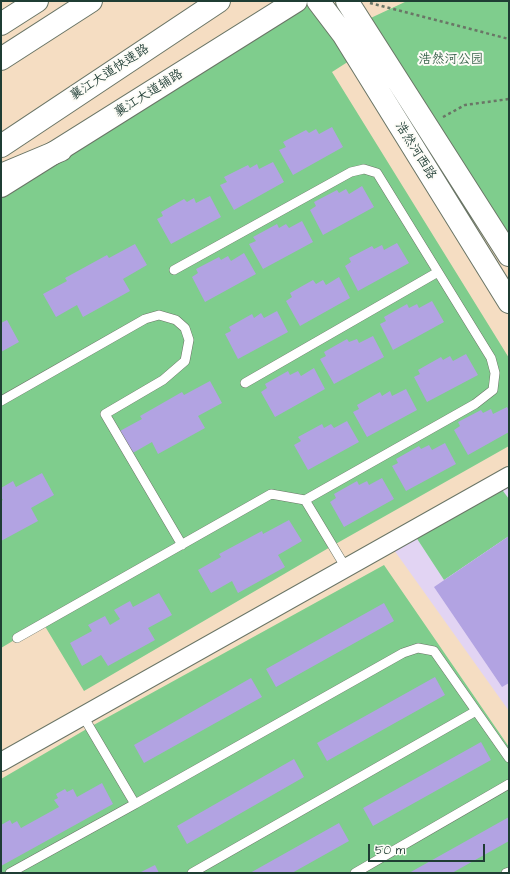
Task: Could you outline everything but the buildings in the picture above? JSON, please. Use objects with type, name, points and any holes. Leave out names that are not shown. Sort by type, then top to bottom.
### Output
[{"type":"main road","points":[[1,24],[37,1]]},
{"type":"main road","points":[[1,59],[91,1]]},
{"type":"main road","name":"襄江大道快速路","points":[[1,146],[219,1]]},
{"type":"main road","name":"襄江大道辅路","points":[[1,186],[61,150],[296,1]]},
{"type":"main road","name":"浩然河西路","points":[[318,1],[344,34],[509,302]]},
{"type":"main road","name":"浩然河西路","points":[[347,1],[509,255]]},
{"type":"main road","points":[[1,175],[61,150]]},
{"type":"street","points":[[1,762],[509,476]]},
{"type":"lane","points":[[17,638],[271,494],[305,500],[475,404],[493,390],[495,373],[491,358],[377,173],[364,169],[351,172],[174,270]]},
{"type":"lane","points":[[245,383],[438,272]]},
{"type":"lane","points":[[1,401],[145,319],[159,315],[176,320],[185,328],[189,340],[185,362],[163,380],[105,414],[182,545]]},
{"type":"lane","points":[[305,500],[346,568]]},
{"type":"lane","points":[[10,873],[404,653],[418,648],[434,651],[509,758]]},
{"type":"lane","points":[[192,873],[476,711]]},
{"type":"lane","points":[[83,716],[135,804]]},
{"type":"lane","points":[[355,873],[509,784]]},
{"type":"path","points":[[364,1],[509,39]]},
{"type":"path","points":[[426,126],[465,105],[509,99]]},
{"type":"shaded area","points":[[509,476],[509,711],[389,543]]},
{"type":"green space","points":[[296,1],[318,1],[357,56],[332,72],[509,358],[509,446],[332,546],[84,691],[43,623],[1,648],[1,186]]},
{"type":"green space","name":"浩然河公园","points":[[407,1],[509,1],[509,255],[360,23]]},
{"type":"green space","points":[[497,483],[509,499],[509,536],[444,580],[412,531]]},
{"type":"green space","points":[[384,565],[509,747],[509,873],[1,873],[1,779],[90,727]]}]
